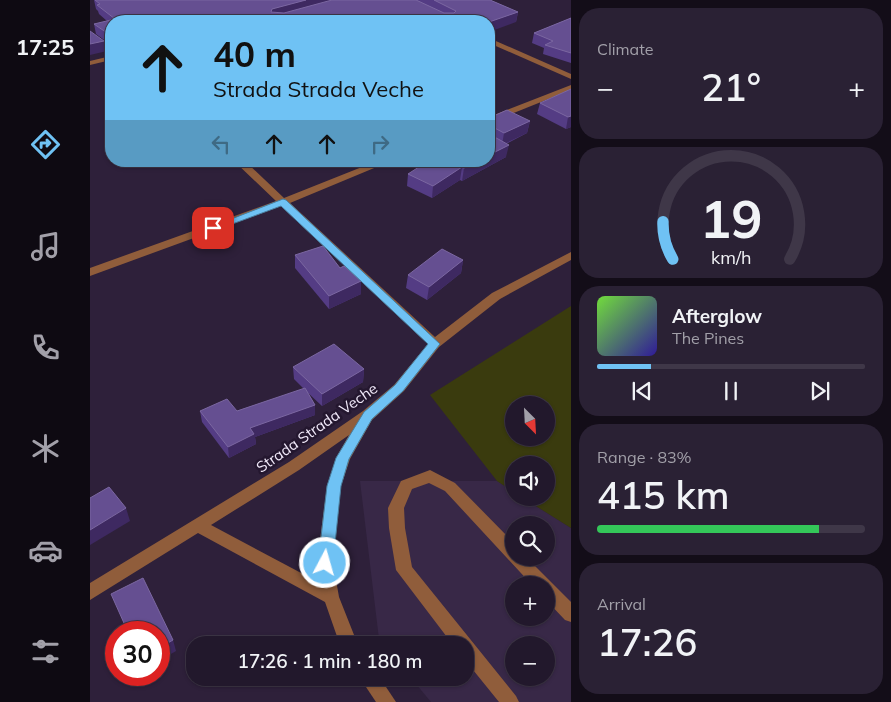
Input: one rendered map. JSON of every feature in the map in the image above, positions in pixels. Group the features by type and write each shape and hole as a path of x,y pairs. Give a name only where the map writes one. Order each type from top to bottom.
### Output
{"street":[{"path":"90,34 105,45"},
{"path":"495,43 571,77"},
{"path":"90,63 105,59"},
{"path":"495,118 571,87"},
{"path":"245,167 435,344"},
{"path":"90,272 283,202 371,167"},
{"name":"Strada Strada Veche","path":"90,592 294,466 368,415 399,388 435,344 496,296 571,255"},
{"path":"346,636 331,597 325,563 334,486 343,458 368,415"},
{"path":"456,636 404,570 397,528 396,508 406,485 430,476 450,487 505,545"},
{"path":"199,526 331,597"},
{"path":"525,566 534,576"},
{"path":"555,597 571,614"},
{"path":"474,658 510,702"},
{"path":"375,686 387,702"}],"shaded area":[{"path":"571,306 571,528 555,518 555,516 536,506 555,506 555,456 505,456 505,486 497,481 430,395"},
{"path":"360,481 497,481 505,486 505,506 536,506 552,516 505,516 505,566 555,566 555,518 571,528 571,702 431,702 418,686 474,686 474,636 379,636"}],"building":[{"path":"95,0 306,0 272,9 271,12 284,13 332,0 416,0 444,13 454,13 456,11 434,0 490,0 518,12 495,20 495,15 110,15 97,5 100,4"},
{"path":"571,18 571,53 545,45 553,41 534,33"},
{"path":"105,21 105,32 94,24"},
{"path":"90,31 104,41 90,44"},
{"path":"571,89 571,116 568,117 540,103"},
{"path":"507,110 530,121 504,133 495,128 495,115"},
{"path":"495,137 509,145 495,152"},
{"path":"419,167 462,167 433,186 408,174"},
{"path":"323,246 340,268 344,266 361,281 329,296 295,255"},
{"path":"442,249 463,260 429,287 408,275"},
{"path":"334,344 364,369 322,394 293,367"},
{"path":"305,388 315,405 250,428 254,434 228,447 200,411 227,399 237,411"},
{"path":"109,487 126,508 90,530 90,498"},
{"path":"143,578 164,621 123,621 111,594"}],"route":[{"path":"213,228 283,202 435,344 399,388 368,415 343,458 334,486 325,563"}]}
